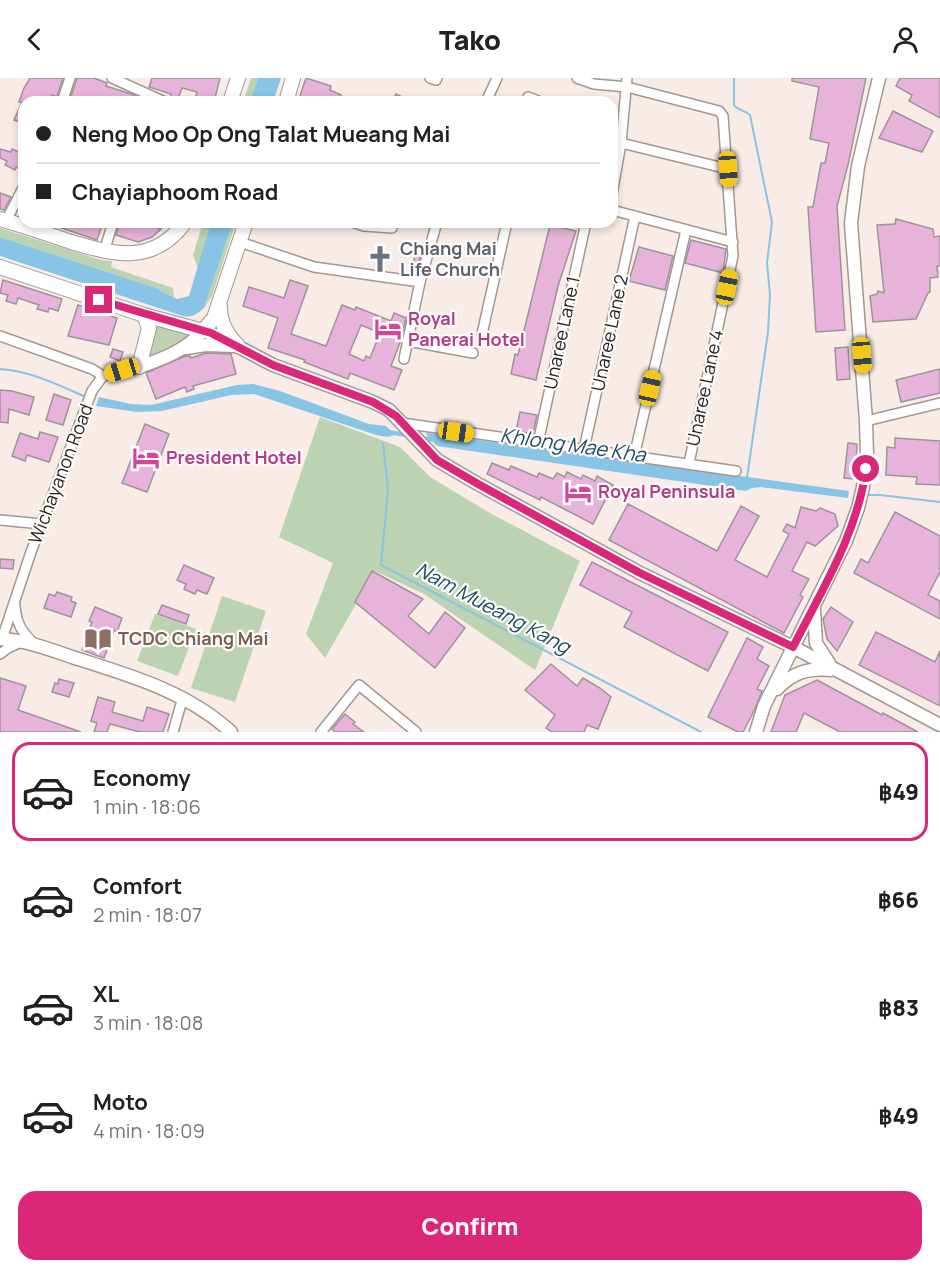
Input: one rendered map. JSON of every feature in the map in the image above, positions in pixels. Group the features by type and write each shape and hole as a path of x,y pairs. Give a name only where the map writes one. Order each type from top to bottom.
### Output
{"main road":[{"path":"232,96 238,78"},
{"path":"288,96 293,78"},
{"path":"3,220 18,225"},
{"path":"28,228 104,252 127,255 149,250 170,239 180,228"},
{"path":"0,267 144,315 203,332 214,318 244,228"},
{"path":"179,324 197,323 220,299"},
{"path":"220,299 222,324 227,334 238,346"},
{"path":"139,367 149,328 144,315"}],"street":[{"path":"64,96 70,78"},
{"path":"112,78 152,96"},
{"path":"430,78 436,80 437,78"},
{"path":"489,96 497,78"},
{"path":"577,78 627,82 618,124"},
{"path":"756,732 766,701 846,541 863,487 867,456 866,421 850,223 858,166 879,78"},
{"name":"Unaree Lane 4","path":"627,82 718,111 723,116 733,242 732,265 689,463"},
{"path":"618,132 621,143 618,158"},
{"path":"621,143 728,169"},
{"path":"3,220 18,196"},
{"path":"618,212 733,242"},
{"name":"Unaree Lane 2","path":"584,449 635,216"},
{"path":"104,252 111,228"},
{"path":"404,359 420,282 435,228"},
{"path":"482,334 506,228"},
{"name":"Unaree Lane 1","path":"538,443 585,228"},
{"path":"634,457 686,230"},
{"path":"240,242 314,267 420,282"},
{"path":"0,336 92,369 103,376 163,359 203,332 238,346 273,365 373,402 388,410 437,460 478,484 640,573 793,647 940,725"},
{"path":"408,341 473,353"},
{"path":"182,348 206,345 238,346"},
{"name":"Wichayanon Road","path":"1,641 83,411 92,391 103,376"},
{"path":"866,421 940,403"},
{"path":"406,427 736,471"},
{"path":"0,520 42,524"},
{"path":"14,600 16,620 20,630 35,645"},
{"path":"815,603 813,619 816,643 835,670"},
{"path":"1,641 35,645 132,676 183,697 202,708 231,732"},
{"path":"0,654 21,642"},
{"path":"766,701 792,675 809,670 835,670"},
{"path":"321,732 359,685 416,732"},
{"path":"173,732 183,697"}],"green space":[{"path":"251,78 258,78 252,96 245,96"},
{"path":"0,228 101,260 112,261 111,267 173,288 174,297 156,288 0,237"},
{"path":"201,228 209,228 198,269 193,255"},
{"path":"231,228 234,228 212,296 204,308"},
{"path":"151,322 195,335 167,353 146,358"},
{"path":"320,417 400,447 430,477 490,513 580,561 535,670 424,594 375,571 325,658 306,634 333,563 279,537"},
{"path":"222,596 266,611 235,702 191,688"},
{"path":"155,614 196,629 178,676 137,661"}],"water":[{"path":"258,78 281,78 275,96 252,96"},
{"path":"209,228 231,228 204,308 197,314 189,316 183,316 0,256 0,237 156,288 177,299 189,296"},
{"path":"253,384 280,391 369,424 386,426 390,430 428,437 426,433 849,491 848,498 761,487 746,491 437,446 433,442 394,435 388,437 376,435 254,394 231,395 162,411 137,412 96,406 99,397 131,404 151,405 237,385"}],"building":[{"path":"30,78 63,78 57,96 21,96"},
{"path":"77,78 94,78 107,83 106,86 135,96 71,96"},
{"path":"152,78 220,78 216,96 196,96 197,92 182,88 179,96 171,96 171,94 149,87"},
{"path":"306,78 331,86 330,90 341,95 341,96 300,96"},
{"path":"792,78 866,78 837,206 845,330 816,332 808,207 813,207 821,163 825,163 829,143 810,139 819,87 792,81"},
{"path":"900,78 940,78 940,118 909,101 912,95 896,86"},
{"path":"893,111 933,131 922,152 879,138"},
{"path":"0,149 18,152 18,168 16,167 15,170 5,165 7,161 0,158"},
{"path":"0,193 11,197 4,210 0,209"},
{"path":"896,219 933,229 934,237 940,236 938,277 930,278 930,292 916,319 873,322 870,296 877,294 878,291 884,293 877,225 895,224"},
{"path":"62,228 101,228 97,240"},
{"path":"118,228 161,229 152,237 138,242 116,235"},
{"path":"549,228 576,231 558,286 536,380 511,374 515,354 518,355"},
{"path":"691,240 726,249 723,273 685,263"},
{"path":"639,247 673,256 665,290 629,281"},
{"path":"415,254 421,255 415,274 412,274"},
{"path":"3,280 62,299 58,311 49,308 48,312 37,309 39,305 18,298 16,304 6,301 8,295 0,293"},
{"path":"290,280 308,286 291,334 326,346 342,305 355,310 356,307 391,321 394,313 406,318 391,366 402,370 394,390 350,373 348,379 304,362 305,360 268,348 278,318 243,306 249,287 284,298","holes":["361,325 380,333 370,358 366,356 364,361 349,354"]},
{"path":"78,305 117,318 109,345 68,336"},
{"path":"848,347 850,379 837,380 835,348"},
{"path":"113,349 123,352 120,361 110,357"},
{"path":"206,353 231,354 236,374 193,386 194,389 187,392 185,387 156,399 146,373 185,356 191,358"},
{"path":"940,369 940,393 901,402 896,380"},
{"path":"0,390 34,397 29,415 9,409 8,423 0,422"},
{"path":"54,394 71,400 63,425 46,420"},
{"path":"520,412 537,415 533,434 516,431"},
{"name":"President Hotel","path":"145,424 169,434 147,492 122,483"},
{"path":"40,432 58,437 49,462 27,455 25,461 12,456 20,433 38,439"},
{"path":"895,438 940,441 940,485 916,484 917,477 886,475 887,447 895,448"},
{"path":"848,443 857,444 855,479 844,478"},
{"name":"Royal Peninsula","path":"492,463 509,470 511,466 537,477 539,473 553,479 557,473 565,477 567,472 581,479 583,475 595,481 597,476 613,485 593,524 541,497 540,500 487,474"},
{"path":"628,504 717,551 741,506 759,516 735,560 767,577 789,534 783,531 787,524 795,528 801,507 816,511 820,508 835,514 838,526 815,546 807,542 792,571 809,579 800,595 803,597 784,633 609,540"},
{"path":"895,512 940,536 940,572 928,595 940,601 940,619 854,573 861,559 868,563"},
{"path":"0,559 14,560 13,569 0,568"},
{"path":"592,562 728,632 708,671 624,627 632,612 580,585"},
{"path":"184,565 214,578 207,594 197,590 195,594 184,589 186,584 177,580"},
{"path":"372,571 423,599 408,616 429,634 445,612 465,628 435,668 355,602"},
{"path":"57,592 72,597 71,601 76,603 71,617 44,608 49,594 55,596"},
{"path":"162,605 189,615 186,624 158,614"},
{"path":"95,607 122,618 117,632 114,630 104,658 82,650"},
{"path":"831,607 853,622 837,651 827,639 823,619"},
{"path":"876,632 935,662 940,651 940,706 859,665"},
{"path":"747,638 763,647 757,659 769,666 757,689 762,691 754,711 743,732 738,732 708,717"},
{"path":"551,664 577,686 583,678 611,697 598,729 587,725 584,732 552,732 546,728 555,715 525,690"},
{"path":"0,678 26,686 18,710 81,732 0,732"},
{"path":"59,679 74,683 69,697 52,692"},
{"path":"817,680 918,732 840,732 804,713 796,732 771,732 785,695"},
{"path":"98,697 115,702 112,712 143,721 147,707 169,714 163,732 140,732 110,724 107,732 94,732 97,723 91,721"},
{"path":"345,714 364,732 335,732 332,729"}],"waterway":[{"path":"734,78 734,105 750,115 772,222 767,263 770,295 768,332 747,478"},
{"name":"Khlong Mae Kha","path":"0,369 55,383 86,397"},
{"name":"Nam Mueang Kang","path":"383,443 388,490 381,565 701,732"},
{"name":"Khlong Mae Kha","path":"865,495 940,502"}],"place":[{"name":"Chiang Mai Life Church","path":"380,259"},
{"name":"Royal Panerai Hotel","path":"388,329"},
{"name":"President Hotel","path":"146,458"},
{"name":"Royal Peninsula","path":"578,492"},
{"name":"TCDC Chiang Mai","path":"98,639"}],"route":[{"path":"99,300 211,333 273,365 373,402 396,416 437,460 478,484 640,573 793,647 850,532 860,502 866,469"}]}
